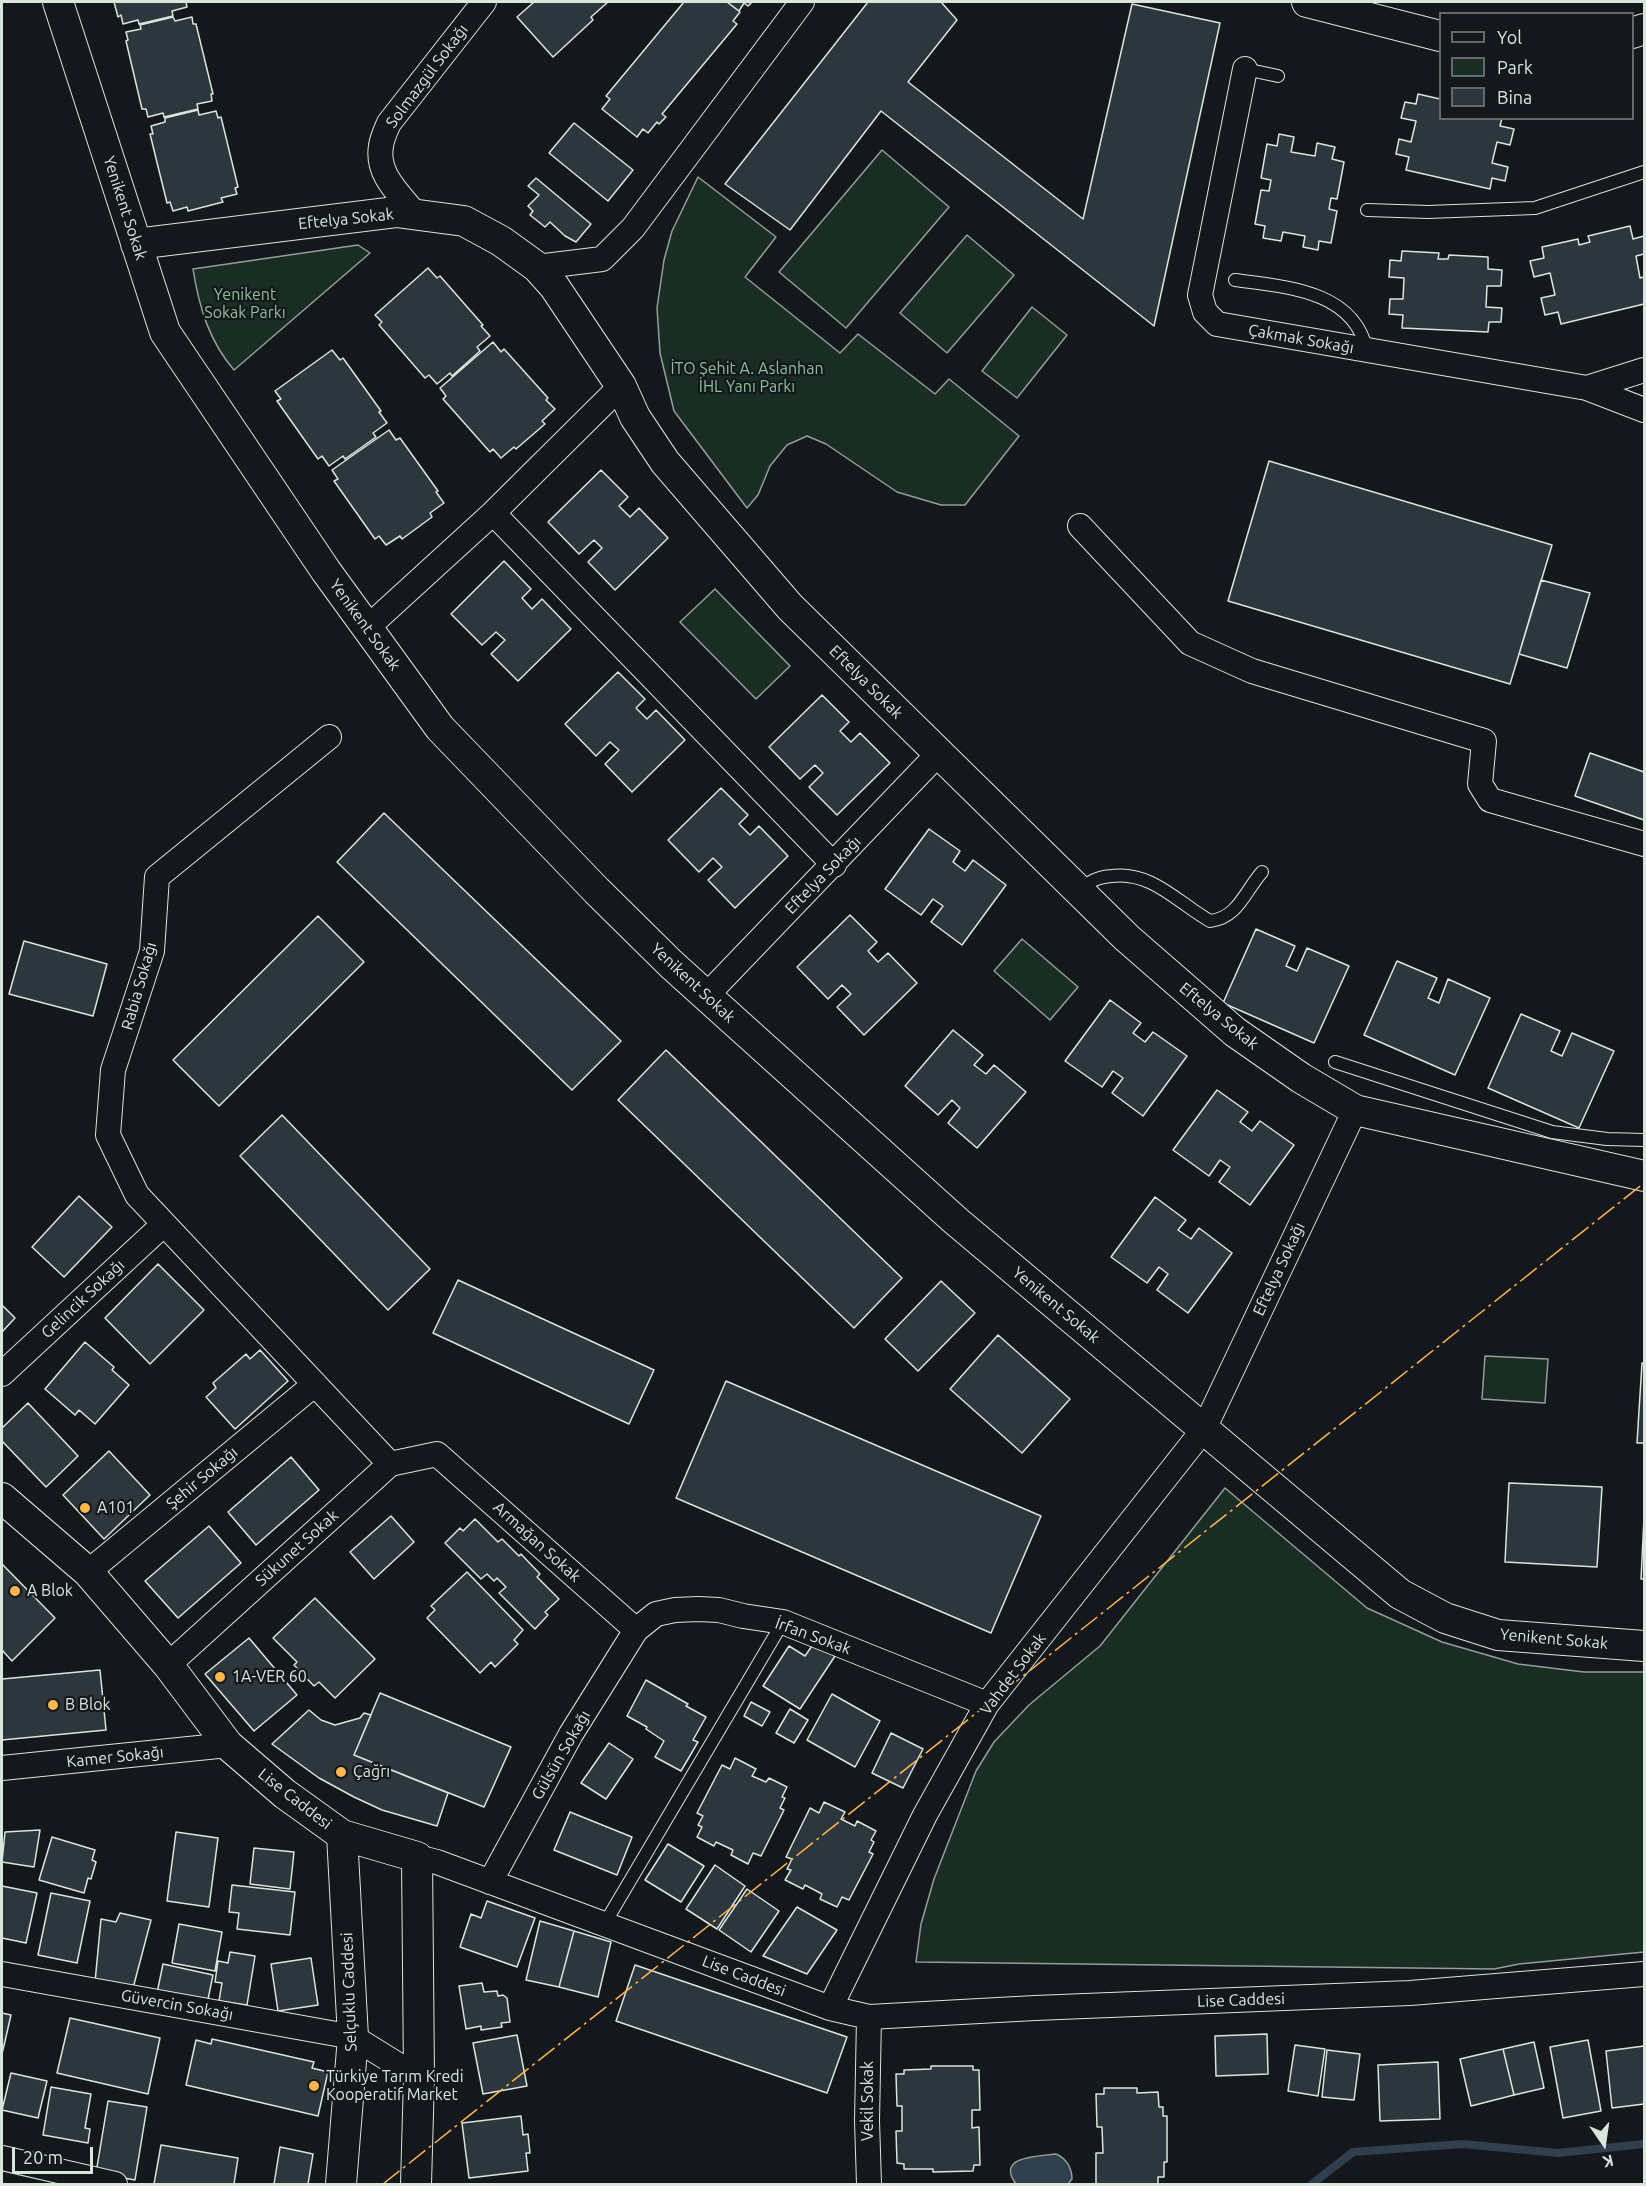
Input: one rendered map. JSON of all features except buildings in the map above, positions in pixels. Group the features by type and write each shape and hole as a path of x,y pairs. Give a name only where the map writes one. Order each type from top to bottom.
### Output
{"street":[{"name":"Yenikent Sokak","path":"58,2 165,332 326,571 440,728 597,891 706,996 957,1221 1400,1594 1445,1618 1498,1635 1644,1647"},
{"name":"Solmazgül Sokağı","path":"417,215 396,191 381,168 381,145 389,123 484,2"},
{"path":"537,267 602,259 633,228 802,2"},
{"path":"1307,2 1439,36"},
{"name":"Çakmak Sokağı","path":"1245,69 1200,295 1204,312 1217,324 1587,388 1644,410"},
{"name":"Eftelya Sokak","path":"136,244 396,212 464,221 501,241 537,267 554,286 621,386 635,417 665,462 790,607 1127,938 1235,1032 1301,1078 1355,1110 1644,1176"},
{"path":"1587,388 1644,370"},
{"path":"367,628 493,513 621,386"},
{"path":"493,513 834,865"},
{"path":"1080,526 1190,643 1252,671 1484,741 1480,784 1490,800 1644,844"},
{"name":"Rabia Sokağı","path":"329,737 158,877 152,951 114,1070 108,1135 137,1195 390,1464"},
{"name":"Eftelya Sokağı","path":"706,996 938,754"},
{"name":"Eftelya Sokağı","path":"1204,1429 1355,1110"},
{"name":"Gelincik Sokağı","path":"2,1374 164,1224"},
{"name":"Şehir Sokağı","path":"88,1572 315,1384"},
{"name":"Vahdet Sokak","path":"830,2008 926,1815 987,1704 1204,1429"},
{"name":"Armağan Sokak","path":"390,1464 437,1454 636,1630"},
{"name":"Sükunet Sokak","path":"168,1665 390,1464"},
{"name":"Lise Caddesi","path":"2,1498 88,1572 168,1665 228,1744 285,1794 342,1835 437,1862 830,2008 869,2017 1410,1993 1644,1974"},
{"name":"İrfan Sokak","path":"636,1630 656,1614 675,1610 719,1610 783,1622 987,1704"},
{"name":"Gülsün Sokağı","path":"490,1881 571,1734 636,1630"},
{"name":"Kamer Sokağı","path":"2,1768 228,1744"},
{"name":"Selçuklu Caddesi","path":"341,2184 353,2037 342,1835"},
{"path":"416,2184 419,2079 417,1857"},
{"name":"Güvercin Sokağı","path":"2,1974 353,2037"},
{"name":"Vekil Sokak","path":"869,2017 867,2121 869,2184"},
{"path":"353,2037 419,2079"},
{"path":"2,2158 115,2184"}],"lane":[{"path":"1245,69 1278,76"},
{"path":"1367,210 1428,212 1535,208 1644,172"},
{"path":"1235,280 1317,295 1332,301 1359,327 1364,335 1367,351"},
{"path":"1080,891 1088,883 1099,878 1136,876 1152,882 1210,921 1228,917 1262,872"},
{"path":"1335,1062 1552,1132 1644,1140"},
{"path":"605,1923 783,1622"}],"green space":[{"path":"882,150 949,207 846,328 779,272"},
{"name":"İTO Şehit A. Aslanhan İHL Yanı Parkı","path":"698,177 776,237 745,277 840,353 858,334 935,394 949,379 1019,436 965,505 941,505 897,492 826,444 807,436 787,445 770,466 758,495 747,508 674,411 660,353 657,308 664,260 672,231"},
{"path":"967,235 1014,275 947,353 900,313"},
{"name":"Yenikent Sokak Parkı","path":"358,245 370,253 234,370 225,359 206,323 193,269"},
{"path":"1032,307 1067,335 1017,398 982,371"},
{"path":"715,589 790,666 756,699 680,622"},
{"path":"1022,939 1078,987 1050,1020 994,971"},
{"path":"1485,1356 1548,1359 1545,1403 1482,1399"},
{"path":"1225,1488 1367,1608 1442,1642 1518,1664 1584,1672 1644,1672 1644,1952 1519,1964 1494,1969 916,1962 921,1924 934,1879 976,1771 994,1742 1029,1705 1100,1646"}],"water":[{"path":"1056,2154 1063,2158 1070,2167 1072,2179 1068,2184 1016,2184 1011,2175 1011,2168 1015,2163 1030,2157"}],"waterway":[{"path":"1312,2184 1353,2152 1462,2144 1558,2153 1644,2144"}],"power":[{"path":"383,2184 1644,1183"}],"place":[{"name":"A101","path":"85,1508"},
{"name":"A Blok","path":"15,1591"},
{"name":"1A-VER 60","path":"220,1677"},
{"name":"B Blok","path":"53,1705"},
{"name":"Çağrı","path":"341,1772"},
{"name":"Türkiye Tarım Kredi Kooperatif Market","path":"314,2086"}]}
